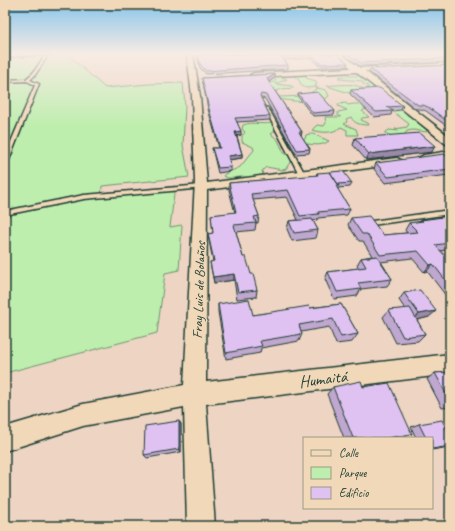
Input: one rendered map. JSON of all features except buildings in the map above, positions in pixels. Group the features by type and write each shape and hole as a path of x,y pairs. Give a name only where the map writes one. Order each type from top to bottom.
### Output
{"street":[{"name":"Fray Luis de Bolaños","path":"199,79 202,187 195,394 201,526"},
{"path":"370,79 450,142"},
{"path":"202,187 450,154"},
{"name":"Humaitá","path":"5,439 83,415 195,394 450,364"}],"lane":[{"path":"5,82 27,80 37,84 6,160"},
{"path":"262,100 302,174"},
{"path":"5,212 84,197 202,187"},
{"path":"372,222 450,212"}],"green space":[{"path":"5,79 95,79 105,88 183,83 185,106 183,145 189,177 102,186 101,196 175,186 170,227 182,225 179,270 165,273 157,333 5,373"},
{"path":"276,79 287,79 275,84 292,86 294,88 281,89 275,92 264,84 275,82"},
{"path":"297,79 309,79 316,81 317,84 315,85 317,87 306,88 302,86"},
{"path":"339,79 371,79 398,107 406,112 407,115 425,125 427,132 413,130 407,131 401,140 385,133 389,130 399,131 395,129 407,127 409,124 391,110 361,92 349,93 327,86 356,85 367,90 368,86 363,84 362,81"},
{"path":"317,88 326,90 329,96 319,101 279,99 279,97 307,96"},
{"path":"346,103 348,105 359,104 370,107 362,111 369,117 362,118 361,120 369,125 358,124 351,117 346,119 347,122 344,124 356,129 358,135 347,135 347,130 341,127 334,131 327,132 312,130 317,125 324,126 326,123 325,117 341,117 338,115 338,112 347,110 338,106 339,104"},
{"path":"276,122 281,125 271,134 278,140 284,153 291,157 292,161 286,169 283,170 266,167 262,171 263,174 256,178 230,178 223,176 240,167 254,150 253,147 242,142 242,136 245,132 242,129 243,125 250,123 267,124"},
{"path":"313,134 329,141 319,145 299,144 285,149 283,147 283,143 305,139 306,135"}]}
